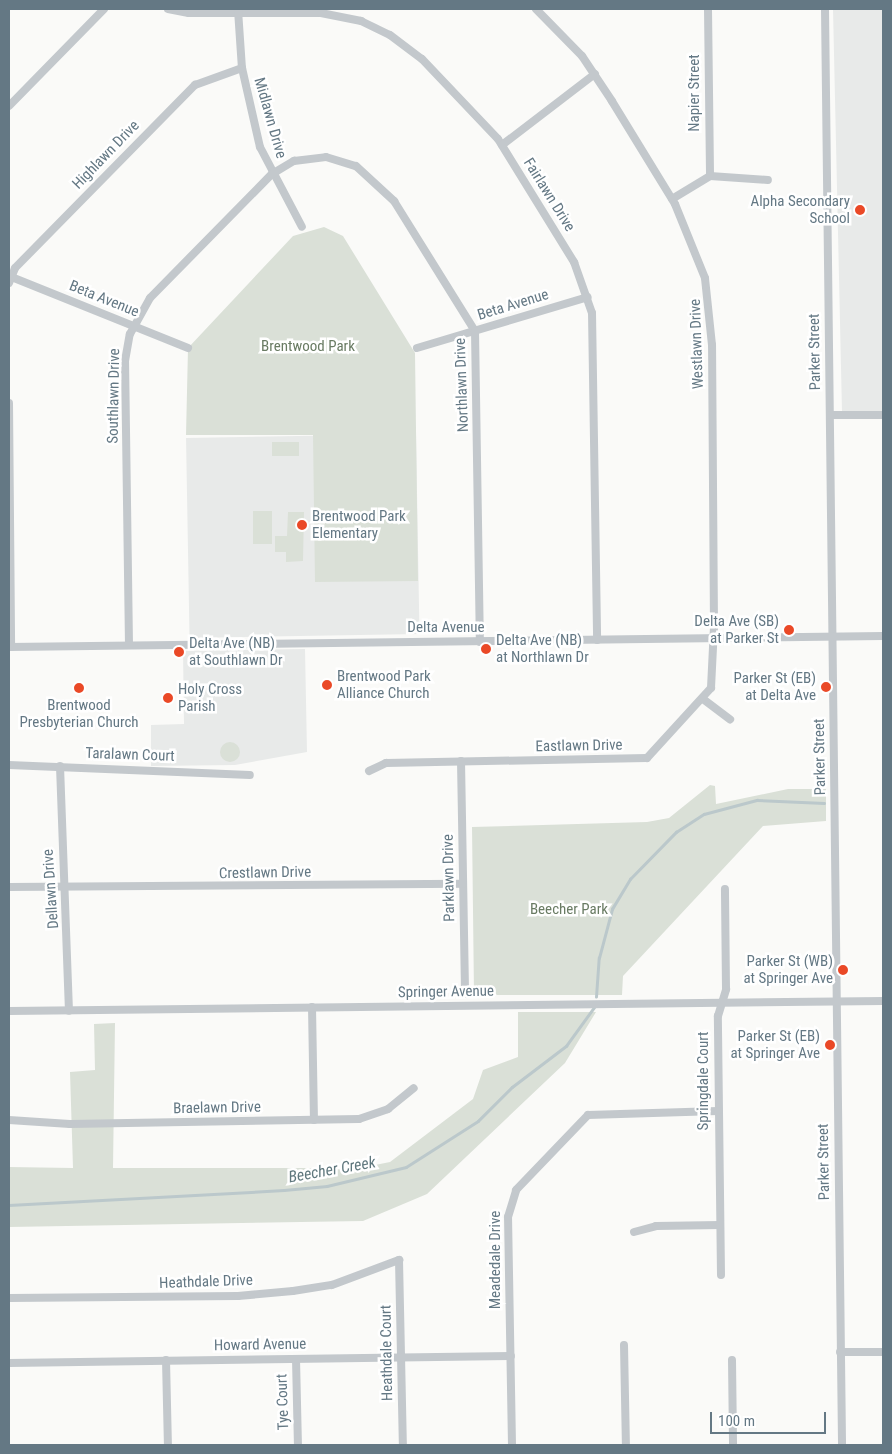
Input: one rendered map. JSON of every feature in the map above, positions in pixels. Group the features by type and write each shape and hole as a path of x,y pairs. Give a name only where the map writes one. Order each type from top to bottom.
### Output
{"street":[{"path":"9,106 104,9"},
{"name":"Fairlawn Drive","path":"168,9 329,14 384,31 422,59 502,145 574,262 588,297 594,333 597,640"},
{"name":"Westlawn Drive","path":"536,9 595,74 672,198 700,258 711,311 712,639"},
{"name":"Napier Street","path":"708,9 710,176"},
{"name":"Parker Street","path":"825,9 842,1445"},
{"name":"Midlawn Drive","path":"238,11 242,68 260,147 272,174 302,227"},
{"name":"Highlawn Drive","path":"9,278 196,85 242,68"},
{"path":"502,145 595,74"},
{"name":"Northlawn Drive","path":"272,174 294,161 326,157 356,166 372,178 404,212 475,331 480,642"},
{"name":"Southlawn Drive","path":"129,645 125,361 133,326 150,298 272,174"},
{"path":"672,198 710,176 768,180"},
{"name":"Beta Avenue","path":"9,278 188,348"},
{"name":"Beta Avenue","path":"416,348 588,297"},
{"path":"9,403 10,647"},
{"path":"830,415 883,415"},
{"name":"Delta Avenue","path":"10,647 883,636"},
{"name":"Eastlawn Drive","path":"369,771 386,763 647,758 703,699 711,688 712,639"},
{"path":"703,699 730,719"},
{"name":"Parklawn Drive","path":"461,761 465,994"},
{"name":"Taralawn Court","path":"9,766 60,766 250,775"},
{"name":"Dellawn Drive","path":"60,766 60,826 68,888 69,1011"},
{"name":"Crestlawn Drive","path":"9,887 463,884"},
{"name":"Springdale Court","path":"721,1275 718,1111 721,1002 726,989 724,889"},
{"name":"Springer Avenue","path":"9,1011 883,1001"},
{"path":"312,1007 314,1120"},
{"name":"Braelawn Drive","path":"9,1120 70,1124 359,1120 388,1109 414,1088"},
{"name":"Meadedale Drive","path":"512,1445 508,1217 516,1190 588,1115 718,1111"},
{"path":"634,1232 656,1226 720,1225"},
{"name":"Heathdale Drive","path":"9,1298 238,1296 293,1291 332,1285 399,1260"},
{"name":"Heathdale Court","path":"399,1260 403,1445"},
{"path":"624,1345 626,1445"},
{"path":"840,1352 883,1352"},
{"name":"Howard Avenue","path":"9,1363 511,1356"},
{"name":"Tye Court","path":"296,1359 298,1445"},
{"path":"166,1360 168,1445"},
{"path":"732,1360 733,1445"}],"shaded area":[{"name":"Alpha Secondary School","path":"833,9 883,9 883,411 842,412"},
{"name":"Brentwood Park Elementary","path":"416,434 419,634 190,638 186,438"},
{"path":"305,649 307,752 235,765 151,766 151,725 184,724 183,651"}],"green space":[{"name":"Brentwood Park","path":"324,227 343,236 415,353 418,581 315,582 313,435 186,435 188,348 293,236"},
{"path":"272,442 299,442 299,456 272,456"},
{"path":"253,511 272,511 272,544 253,544"},
{"path":"288,512 304,512 303,561 286,562 286,552 275,552 275,536 287,536"},
{"path":"230,742 237,745 240,752 237,759 230,762 223,759 220,752 223,745"},
{"name":"Beecher Park","path":"710,785 715,786 716,804 788,789 826,789 826,821 763,826 623,976 622,995 474,995 472,827 647,822 669,818"},
{"path":"518,1012 596,1012 565,1063 427,1194 363,1221 9,1227 9,1167 73,1168 70,1072 95,1070 94,1024 115,1023 113,1168 360,1168 390,1162 473,1099 483,1070 518,1057"}],"waterway":[{"name":"Beecher Creek","path":"596,997 599,958 612,909 630,879 676,832 704,814 757,800 824,803"},
{"name":"Beecher Creek","path":"9,1205 327,1186 406,1167 478,1121 512,1087 566,1046 595,1006"}],"place":[{"name":"Alpha Secondary School","path":"860,210"},
{"name":"Brentwood Park Elementary","path":"302,525"},
{"name":"Delta Ave (SB) at Parker St","path":"789,630"},
{"name":"Delta Ave (NB) at Northlawn Dr","path":"486,649"},
{"name":"Delta Ave (NB) at Southlawn Dr","path":"179,652"},
{"name":"Brentwood Park Alliance Church","path":"327,685"},
{"name":"Parker St (EB) at Delta Ave","path":"826,687"},
{"name":"Brentwood Presbyterian Church","path":"79,688"},
{"name":"Holy Cross Parish","path":"168,698"},
{"name":"Parker St (WB) at Springer Ave","path":"843,970"},
{"name":"Parker St (EB) at Springer Ave","path":"830,1045"}]}
